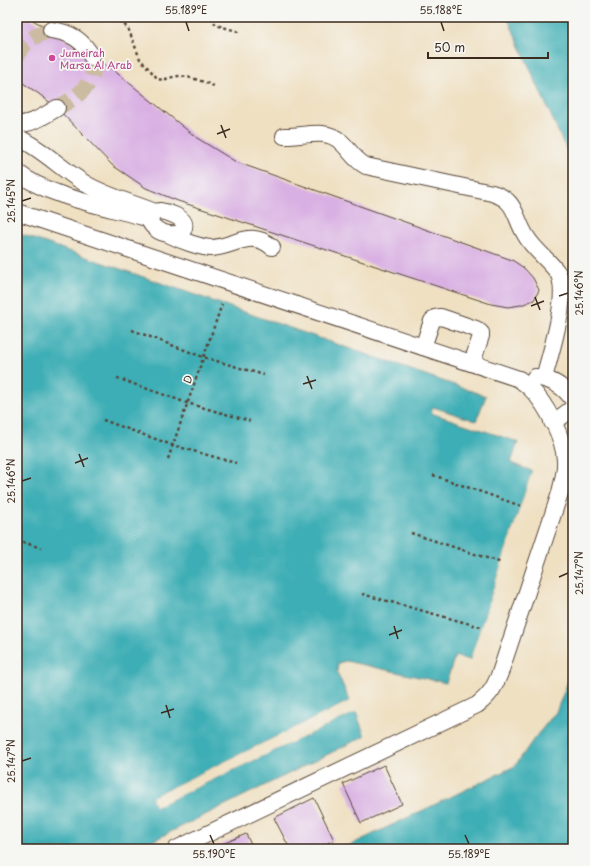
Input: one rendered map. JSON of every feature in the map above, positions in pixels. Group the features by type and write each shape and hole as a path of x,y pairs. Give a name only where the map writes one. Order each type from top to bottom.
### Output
{"lane":[{"path":"52,30 60,31 76,37 88,49 92,56"},
{"path":"17,124 26,124 57,108"},
{"path":"284,136 316,133 333,136 345,146 358,162 366,166 492,192 506,198 526,236 557,272 561,279 561,309 544,378"},
{"path":"17,136 38,148 73,176 95,190 152,215"},
{"path":"17,172 39,186 60,194 152,215"},
{"path":"17,212 519,379 537,396 569,455 560,493 500,673 495,686 488,696 477,705 176,849"},
{"path":"152,215 152,226 160,232 170,234 185,241 213,248 253,238 261,240 272,247"},
{"path":"423,347 432,321 438,317 441,317 476,329 480,333 481,336 472,363"},
{"path":"519,379 535,377 544,378 558,384 569,393 573,400"},
{"path":"552,422 573,408"}],"path":[{"path":"115,17 128,28 140,59 158,79 179,76 214,86"},
{"path":"211,17 216,25 240,32"},
{"name":"D","path":"168,458 222,304"},
{"path":"132,330 203,357 264,375"},
{"path":"117,378 187,403 250,421"},
{"path":"103,420 172,445 236,463"},
{"path":"433,475 520,506"},
{"path":"411,533 502,563"},
{"path":"17,540 41,548"},
{"path":"362,594 480,627"}],"water":[{"path":"507,17 573,17 573,165"},
{"path":"17,233 486,396 476,421 433,407 431,413 518,442 511,463 532,471 470,660 455,656 446,683 346,661 338,663 337,672 350,701 152,797 155,807 356,712 365,736 136,849 17,849"},
{"path":"573,669 573,849 342,849 515,766 533,740 556,712"}],"pier":[{"path":"532,471 534,472 472,661 470,660"},
{"path":"350,701 351,703 154,799 156,805 355,710 356,712 155,807 152,797"}],"building":[{"path":"17,17 27,17 51,30 112,69 197,138 236,162 512,260 524,268 533,278 539,290 534,300 521,305 508,307 491,304 178,201 146,188 112,165 57,108 17,79"},
{"path":"384,765 402,804 361,823 343,784"},
{"path":"314,798 334,840 315,849 290,849 274,818"},
{"path":"246,834 253,849 211,849"}],"tunnel":[{"path":"17,56 27,42 40,34 51,30"},
{"path":"57,108 79,94 88,84 93,73 92,57"}],"place":[{"name":"Jumeirah Marsa Al Arab","path":"52,58"}]}
